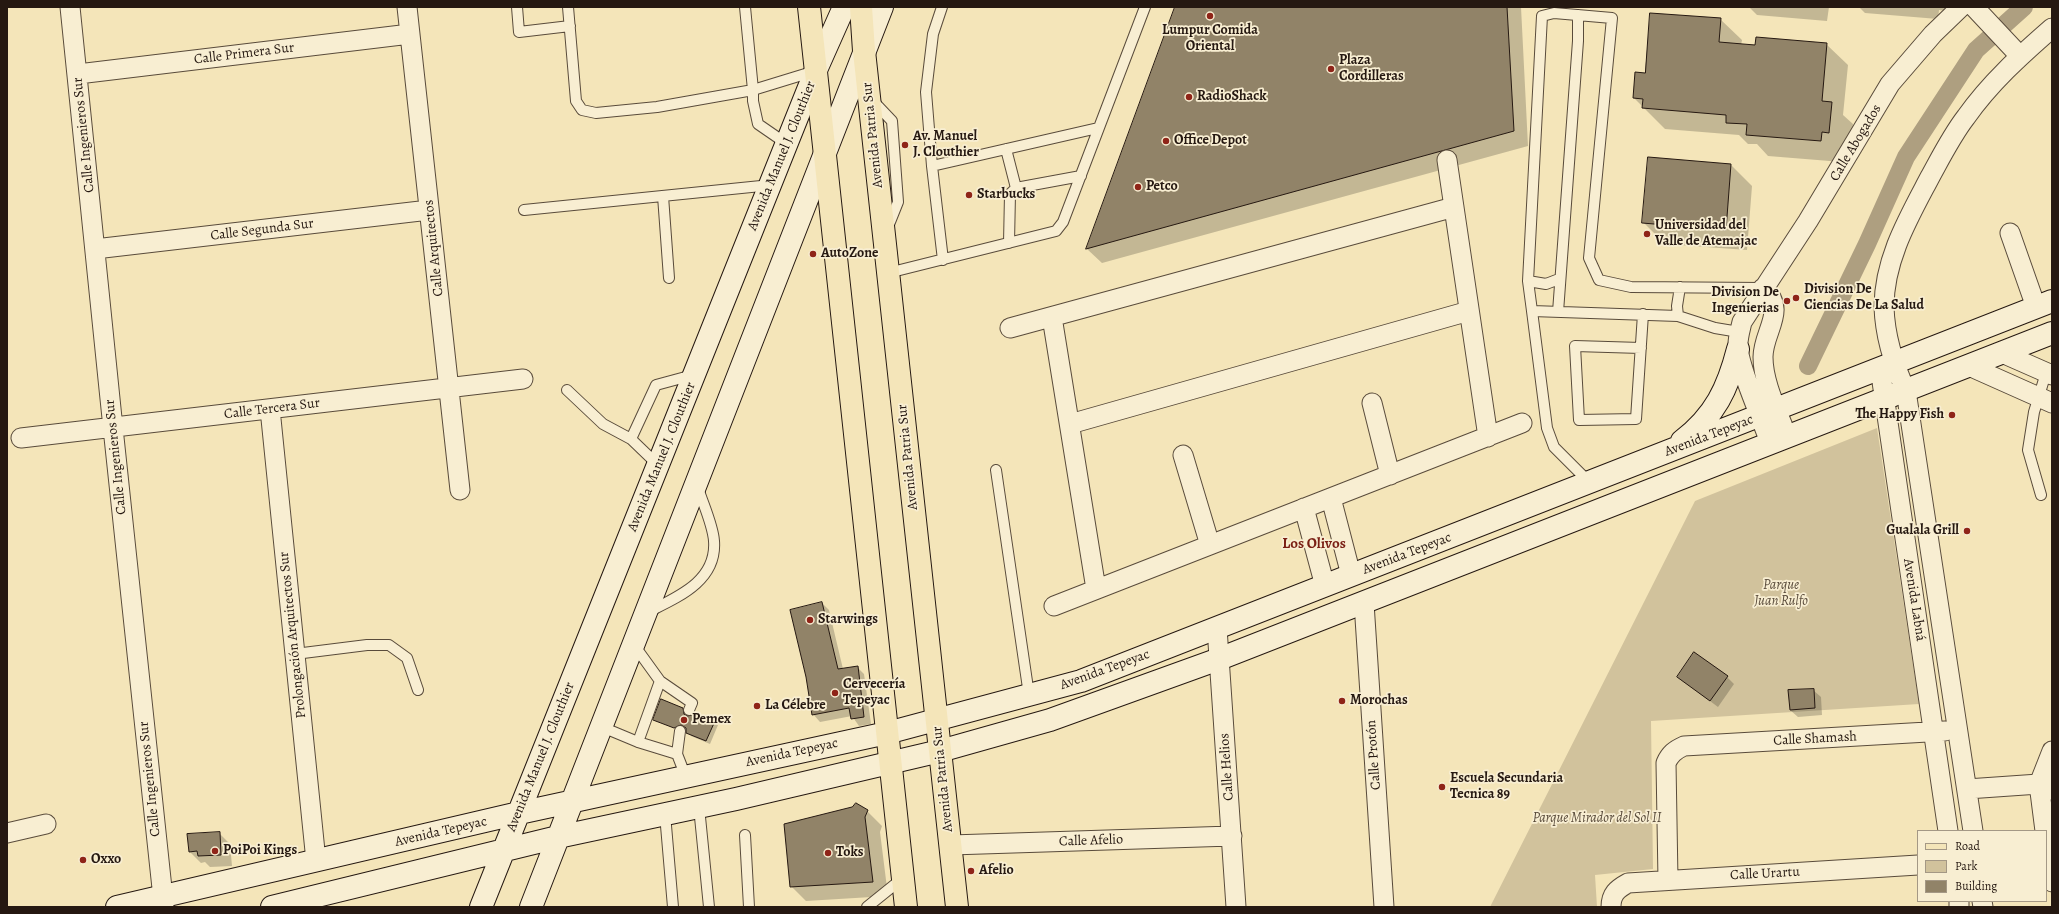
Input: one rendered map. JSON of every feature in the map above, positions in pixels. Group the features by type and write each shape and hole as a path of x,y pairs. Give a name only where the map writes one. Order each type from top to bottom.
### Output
{"main road":[{"path":"810,7 906,907"},
{"name":"Avenida Patria Sur","path":"861,7 864,51 957,907"}],"street":[{"name":"Calle Ingenieros Sur","path":"70,7 163,902"},
{"name":"Calle Arquitectos","path":"407,7 460,490"},
{"name":"Avenida Manuel J. Clouthier","path":"481,907 816,70 844,7"},
{"path":"531,907 882,7"},
{"name":"Calle Abogados","path":"1739,340 1747,312 1808,221 1890,84 1933,34 1961,7"},
{"path":"1976,10 2020,56"},
{"path":"1887,366 1885,293 1891,262 1904,227 1941,156 1965,117 2020,56 2052,28"},
{"name":"Calle Primera Sur","path":"78,74 410,34"},
{"path":"1447,160 1488,437"},
{"path":"1010,328 1454,207"},
{"name":"Calle Segunda Sur","path":"95,249 430,210"},
{"path":"2010,234 2044,304"},
{"path":"1763,288 1769,293 1775,306 1774,315 1764,344 1764,372 1786,437"},
{"name":"Avenida Tepeyac","path":"117,907 163,902 316,861 519,813 887,733 937,721 1081,681 2044,304"},
{"path":"1070,424 1469,311"},
{"path":"1052,316 1096,589"},
{"name":"Avenida Tepeyac","path":"272,907 325,900 503,851 890,763 940,751 1050,720 1219,659 1364,603 2052,333"},
{"path":"1739,340 1743,369 1777,409"},
{"path":"1665,453 1697,430 1721,398 1731,375 1739,340"},
{"path":"2002,353 2049,374"},
{"name":"Avenida Labná","path":"1887,366 1906,391 1973,830"},
{"name":"Avenida Labná","path":"1887,366 1884,398 1948,830"},
{"path":"1969,366 2045,400"},
{"name":"Calle Tercera Sur","path":"20,438 523,379"},
{"path":"1372,403 1390,475"},
{"name":"Prolongación Arquitectos Sur","path":"270,409 316,861"},
{"path":"1054,606 1522,423"},
{"path":"1183,455 1210,545"},
{"path":"1331,498 1351,575"},
{"path":"1304,508 1325,586"},
{"name":"Calle Protón","path":"1364,603 1384,907"},
{"name":"Calle Helios","path":"1217,628 1236,907"},
{"name":"Calle Shamash","path":"1668,880 1666,763 1672,752 1684,746 1958,731"},
{"path":"2045,830 2045,787 2052,751"},
{"path":"1967,789 2045,787"},
{"path":"7,833 46,824"},
{"name":"Calle Afelio","path":"951,845 1232,836"},
{"path":"2047,845 2052,882"},
{"name":"Calle Urartu","path":"1613,900 1628,883 1917,865"}],"lane":[{"path":"517,7 519,32 570,26"},
{"path":"568,7 576,101 582,110 596,113 656,107 753,90 816,70"},
{"path":"745,7 753,90 752,101 758,124 787,144"},
{"path":"942,7 933,34 926,92 932,166 943,260"},
{"path":"888,273 1056,231 1063,222 1145,7"},
{"path":"1590,483 1554,447 1547,428 1528,281 1542,12 1612,18 1589,258 1599,280 1631,287 1763,288"},
{"path":"1558,312 1559,279 1578,41 1578,15"},
{"path":"932,166 1098,128"},
{"path":"1006,149 1016,188"},
{"path":"1009,243 1008,204 1010,194 1016,188 1080,176"},
{"path":"524,210 771,185"},
{"path":"663,196 669,278"},
{"path":"1528,281 1546,284 1559,279"},
{"path":"1678,316 1677,306 1680,287"},
{"path":"1532,311 1678,316 1715,328 1739,340"},
{"path":"1641,348 1575,346 1579,420 1636,419 1641,348 1643,314"},
{"path":"2041,495 2028,450 2045,400 2049,374"},
{"path":"631,439 656,385 695,375"},
{"path":"567,390 603,424 631,439 658,465"},
{"path":"996,470 1029,695"},
{"path":"646,613 684,594 704,577 712,562 714,541 697,484"},
{"path":"295,654 367,645 389,645 407,658 418,690"},
{"path":"634,645 660,681 692,703 689,710"},
{"path":"638,742 660,681"},
{"path":"602,727 638,742 677,754"},
{"path":"680,731 677,754 686,777"},
{"path":"699,807 709,907"},
{"path":"665,814 673,907"},
{"path":"745,835 749,907"},
{"path":"867,907 903,878"}],"green space":[{"name":"Parque Juan Rulfo","path":"1877,428 1919,704 1651,721 1653,869 1595,875 1597,907 1490,907 1695,501"}],"building":[{"name":"Plaza Cordilleras","path":"1175,7 1507,7 1514,131 1086,249"},
{"path":"1650,13 1721,18 1719,42 1755,45 1756,37 1827,43 1822,101 1832,102 1829,133 1822,132 1821,141 1746,135 1747,124 1726,123 1726,115 1642,108 1643,99 1633,98 1635,72 1645,73"},
{"path":"1648,157 1731,164 1726,230 1642,223"},
{"path":"822,602 838,669 858,666 864,717 851,719 849,708 812,715 806,677 790,610"},
{"path":"1694,652 1728,676 1710,701 1677,677"},
{"path":"1814,689 1815,708 1790,710 1788,690"},
{"name":"Pemex","path":"661,699 683,708 684,714 687,716 695,713 715,721 706,741 686,733 686,728 681,725 674,728 653,720"},
{"name":"Toks","path":"856,803 868,810 865,817 873,882 790,887 784,824 852,807"},
{"path":"220,832 221,855 198,856 197,851 189,852 187,834"}],"waterway":[{"path":"1808,366 1867,244 1906,157 1976,50 2024,7"}],"place":[{"name":"Lumpur Comida Oriental","path":"1210,16"},
{"name":"Plaza Cordilleras","path":"1331,69"},
{"name":"RadioShack","path":"1189,97"},
{"name":"Office Depot","path":"1166,141"},
{"name":"Av. Manuel J. Clouthier","path":"905,145"},
{"name":"Petco","path":"1138,187"},
{"name":"Starbucks","path":"969,195"},
{"name":"Universidad del Valle de Atemajac","path":"1647,234"},
{"name":"AutoZone","path":"813,254"},
{"name":"Division De Ciencias De La Salud","path":"1796,298"},
{"name":"Division De Ingenierias","path":"1787,301"},
{"name":"The Happy Fish","path":"1952,415"},
{"name":"Gualala Grill","path":"1967,531"},
{"name":"Starwings","path":"810,620"},
{"name":"Cervecería Tepeyac","path":"835,693"},
{"name":"Morochas","path":"1342,701"},
{"name":"La Célebre","path":"757,706"},
{"name":"Pemex","path":"684,720"},
{"name":"Escuela Secundaria Tecnica 89","path":"1442,787"},
{"name":"PoiPoi Kings","path":"215,851"},
{"name":"Toks","path":"828,853"},
{"name":"Oxxo","path":"83,860"},
{"name":"Afelio","path":"971,871"}],"district":[{"name":"Los Olivos","path":"1314,544"}],"park label":[{"name":"Parque Mirador del Sol II","path":"1597,819"}]}
